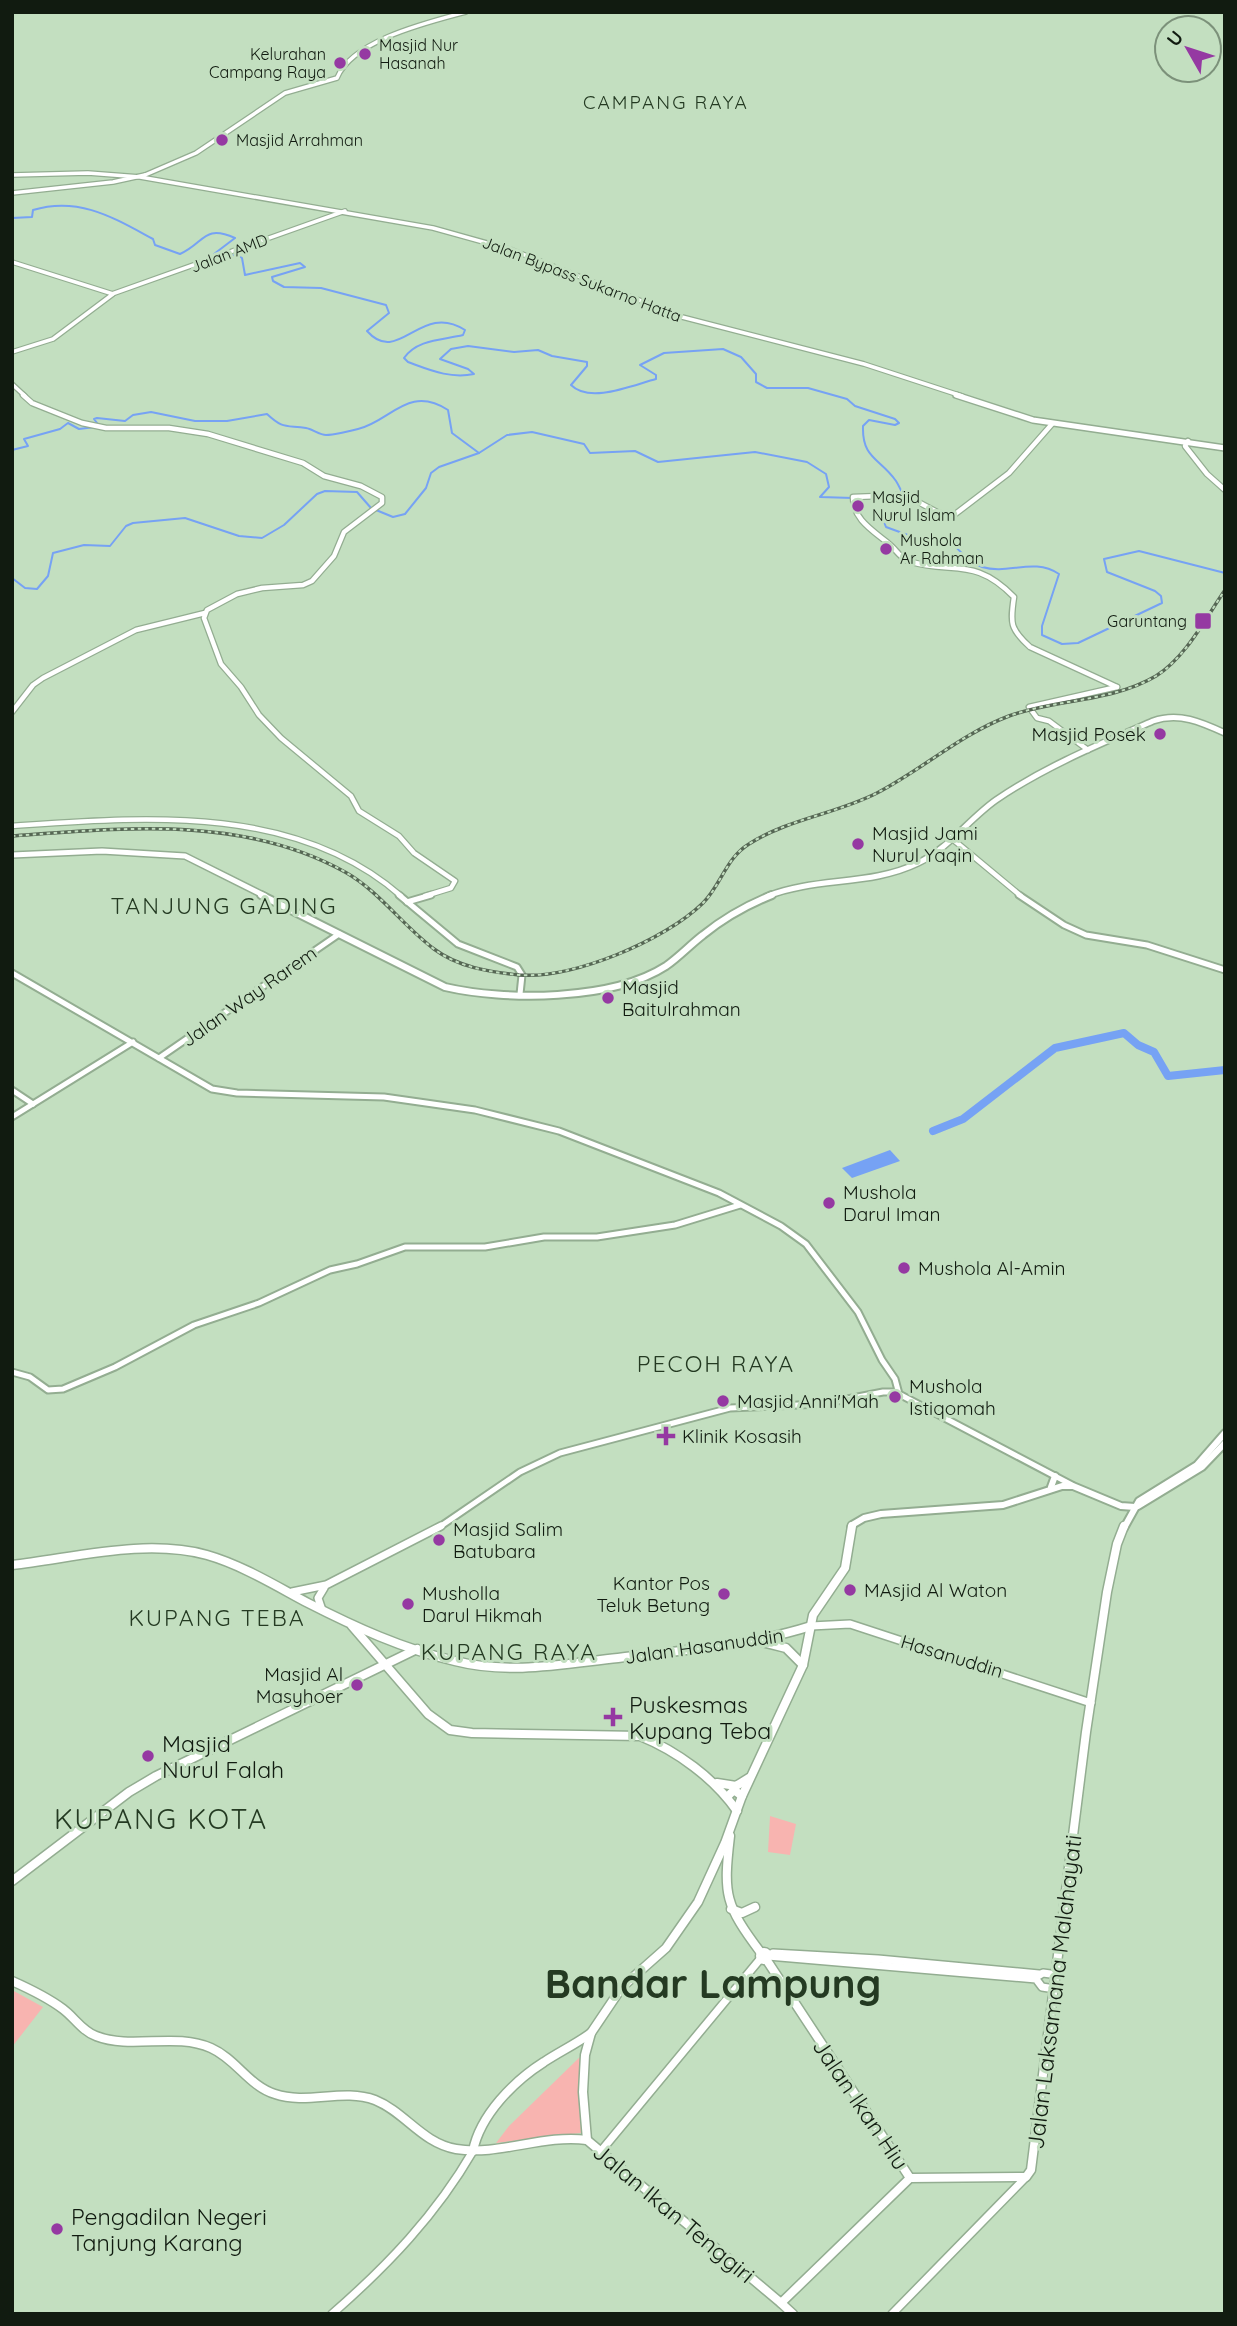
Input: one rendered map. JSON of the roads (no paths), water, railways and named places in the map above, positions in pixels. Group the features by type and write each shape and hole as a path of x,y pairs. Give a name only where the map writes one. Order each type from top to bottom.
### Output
{"main road":[{"name":"Jalan Bypass Sukarno Hatta","path":"12,174 131,174 306,203"},
{"name":"Jalan Bypass Sukarno Hatta","path":"142,176 153,174 485,241 674,314 851,360 1052,424 1225,447"},
{"name":"Jalan Bypass Sukarno Hatta","path":"316,205 483,238 551,262 661,308 858,359 1048,421 1187,442"},
{"path":"12,262 112,294"},
{"path":"12,352 53,339 112,294"},
{"path":"895,495 905,495"},
{"path":"1029,708 1117,687"},
{"path":"12,855 102,851 185,856 445,987 474,993 588,991 639,978 671,962 725,918 774,894 804,885 901,871 929,857 990,804 1088,750 1166,717 1190,718 1225,733"},
{"path":"950,837 1031,905 1064,925 1086,935 1147,944 1225,970"},
{"path":"1136,1507 1139,1501 1197,1465 1210,1454 1225,1433"},
{"path":"473,2151 476,2135 501,2102 538,2068 567,2052 591,2033 622,1987 666,1948 683,1926 709,1880 742,1796 803,1665 813,1615 845,1568 850,1530 857,1521 881,1514 1006,1504 1051,1487 1073,1486 1121,1506 1136,1507 1202,1467 1225,1443"},
{"path":"1051,1487 1055,1476"},
{"path":"1121,1506 1129,1515"},
{"name":"Jalan Laksamana Malahayati","path":"910,2178 1026,2177 1031,2170 1091,1703 1114,1555 1129,1515 1136,1507"},
{"name":"Jalan Hasanuddin","path":"12,1565 126,1550 211,1556 379,1635 472,1665 508,1669 760,1641 811,1626"},
{"path":"351,1624 428,1714 450,1730 489,1734 640,1736 661,1746 711,1781 728,1796 737,1811"},
{"path":"372,1647 372,1640 379,1635"},
{"path":"760,1641 786,1648 803,1665"},
{"path":"12,1881 130,1792 156,1776 417,1649"},
{"path":"711,1781 725,1786 736,1786 753,1774"},
{"path":"728,1796 734,1790 742,1796"},
{"path":"732,1827 725,1879 727,1905 741,1913 755,1907"},
{"name":"Jalan Ikan Hiu","path":"727,1905 764,1956 910,2178"},
{"path":"12,1981 52,2001 81,2026 99,2037 203,2045 228,2060 266,2091 282,2097 366,2097 383,2104 432,2143 473,2151 567,2138 587,2140 583,2092 585,2055 591,2033"},
{"name":"Jalan Ikan Tenggiri","path":"587,2140 793,2314"},
{"path":"781,2303 910,2178"}],"street":[{"path":"153,174 196,153 285,93 337,78 342,65 378,42 418,25 466,12"},
{"path":"12,193 113,182 142,176"},
{"name":"Jalan AMD","path":"112,294 345,211"},
{"path":"12,384 39,407 90,425 181,429 217,436 303,463 324,476 365,487 382,497 382,503 345,532 334,556 312,581 303,585 246,591 205,613 139,629 36,683 12,712"},
{"path":"905,495 950,516 1009,473 1052,424"},
{"path":"1187,442 1186,447 1202,470 1225,490"},
{"path":"895,495 852,498 853,507 870,531 888,543 899,557 909,562 956,566 994,577 1014,597 1016,602 1010,622 1029,647 1045,657 1104,678 1117,687"},
{"path":"205,613 205,621 217,656 269,727 351,796 359,811 399,836 418,856 455,881 451,888 407,902"},
{"path":"1029,708 1037,718 1049,721 1088,750"},
{"path":"12,826 145,817 190,818 246,825 292,837 330,850 370,872 459,945 506,961 520,969 520,994"},
{"name":"Jalan Way Rarem","path":"159,1058 339,934"},
{"path":"12,973 199,1083 219,1091 394,1097 462,1107 569,1134 719,1193 782,1226 810,1248 858,1312 882,1360 895,1379 897,1392"},
{"path":"12,1117 133,1042"},
{"path":"12,1090 33,1104"},
{"path":"12,1372 30,1377 48,1390 63,1389 116,1367 194,1325 260,1303 330,1270 410,1246 485,1247 544,1237 597,1237 675,1225 740,1205"},
{"path":"288,1592 326,1585 424,1537 520,1472 560,1453 730,1408 822,1404 883,1392 897,1392 1073,1486"},
{"path":"322,1610 318,1598 326,1585"},
{"name":"Hasanuddin","path":"811,1626 850,1624 1091,1703"},
{"path":"601,2151 764,1956 1038,1977 1058,1975"},
{"path":"1038,1977 1042,1987 1055,1989"},
{"path":"332,2314 386,2266 411,2239 450,2189 473,2151"},
{"path":"892,2314 1026,2177"}],"water":[{"path":"890,1150 900,1161 852,1178 842,1168"}],"waterway":[{"path":"12,218 32,217 33,210 50,206 81,207 110,217 153,239 155,245 180,254 210,234 224,234 235,238 214,254 217,255"},
{"path":"222,256 237,255 242,258 245,275 300,263 305,267 272,277 273,281 284,287 321,288 386,305 389,313 367,331 379,340 389,342 400,339 435,323 449,323 465,330 463,335 416,347 404,358 408,362 440,373 474,374 468,369 440,359 451,349 468,346 514,352 538,350 552,356 587,362 587,366 571,385 589,393 600,393 656,379 656,375 640,365 664,353 723,349 741,357 756,374 756,382 767,388 808,388 847,399 855,406 895,419 899,423 895,425 869,420 863,426 863,437 869,452 896,481 909,506 907,511 884,522 886,527 916,538 947,539 982,567 1002,569 1030,566 1049,569 1059,574 1042,626 1042,635 1062,644 1078,643 1162,603 1161,596 1155,591 1107,572 1104,559 1139,551 1225,573"},
{"path":"12,450 28,446 24,439 60,429 68,423 79,429 95,427 97,423 94,419 97,418 125,421 133,415 151,412 195,421 227,421 267,414 281,424 329,435 369,425 400,407 422,401 448,410 452,433 479,453"},
{"path":"479,453 507,435 532,432 584,444 590,453 635,451 658,462 755,452 807,462 826,474 829,487 820,497 853,498"},
{"path":"376,510 393,517 405,514 426,488 431,473 439,467 479,453"},
{"path":"12,578 25,588 37,589 48,576 53,553 84,545 110,546 126,526 133,523 185,518 239,536 262,538 284,525 317,494 325,491 357,492 371,508"},
{"path":"886,498 902,498"},
{"path":"933,1131 963,1119 1055,1048 1124,1033 1138,1045 1154,1052 1168,1076 1225,1070"}],"railway":[{"path":"12,836 139,829 224,833 266,841 306,854 345,872 380,898 422,940 453,960 485,970 519,975 565,971 617,955 642,944 686,917 709,896 741,850 764,835 877,793 991,723 1027,710 1121,691 1156,676 1186,648 1225,590"}],"place":[{"name":"Masjid Nur Hasanah","path":"365,54"},
{"name":"Kelurahan Campang Raya","path":"340,63"},
{"name":"Masjid Arrahman","path":"222,140"},
{"name":"Masjid Nurul Islam","path":"858,506"},
{"name":"Mushola Ar Rahman","path":"886,549"},
{"name":"Garuntang","path":"1203,621"},
{"name":"Masjid Posek","path":"1160,734"},
{"name":"Masjid Jami Nurul Yaqin","path":"858,844"},
{"name":"Masjid Baitulrahman","path":"608,998"},
{"name":"Mushola Darul Iman","path":"829,1203"},
{"name":"Mushola Al-Amin","path":"904,1268"},
{"name":"Mushola Istiqomah","path":"895,1397"},
{"name":"Masjid Anni'Mah","path":"723,1401"},
{"name":"Klinik Kosasih","path":"666,1436"},
{"name":"Masjid Salim Batubara","path":"439,1540"},
{"name":"MAsjid Al Waton","path":"850,1590"},
{"name":"Kantor Pos Teluk Betung","path":"724,1594"},
{"name":"Musholla Darul Hikmah","path":"408,1604"},
{"name":"Masjid Al Masyhoer","path":"357,1685"},
{"name":"Puskesmas Kupang Teba","path":"613,1717"},
{"name":"Masjid Nurul Falah","path":"148,1756"},
{"name":"Pengadilan Negeri Tanjung Karang","path":"57,2229"}],"district":[{"name":"CAMPANG RAYA","path":"666,102"},
{"name":"TANJUNG GADING","path":"224,905"},
{"name":"PECOH RAYA","path":"716,1363"},
{"name":"KUPANG TEBA","path":"217,1617"},
{"name":"KUPANG RAYA","path":"509,1651"},
{"name":"KUPANG KOTA","path":"161,1818"},
{"name":"Bandar Lampung","path":"713,1983"}]}
